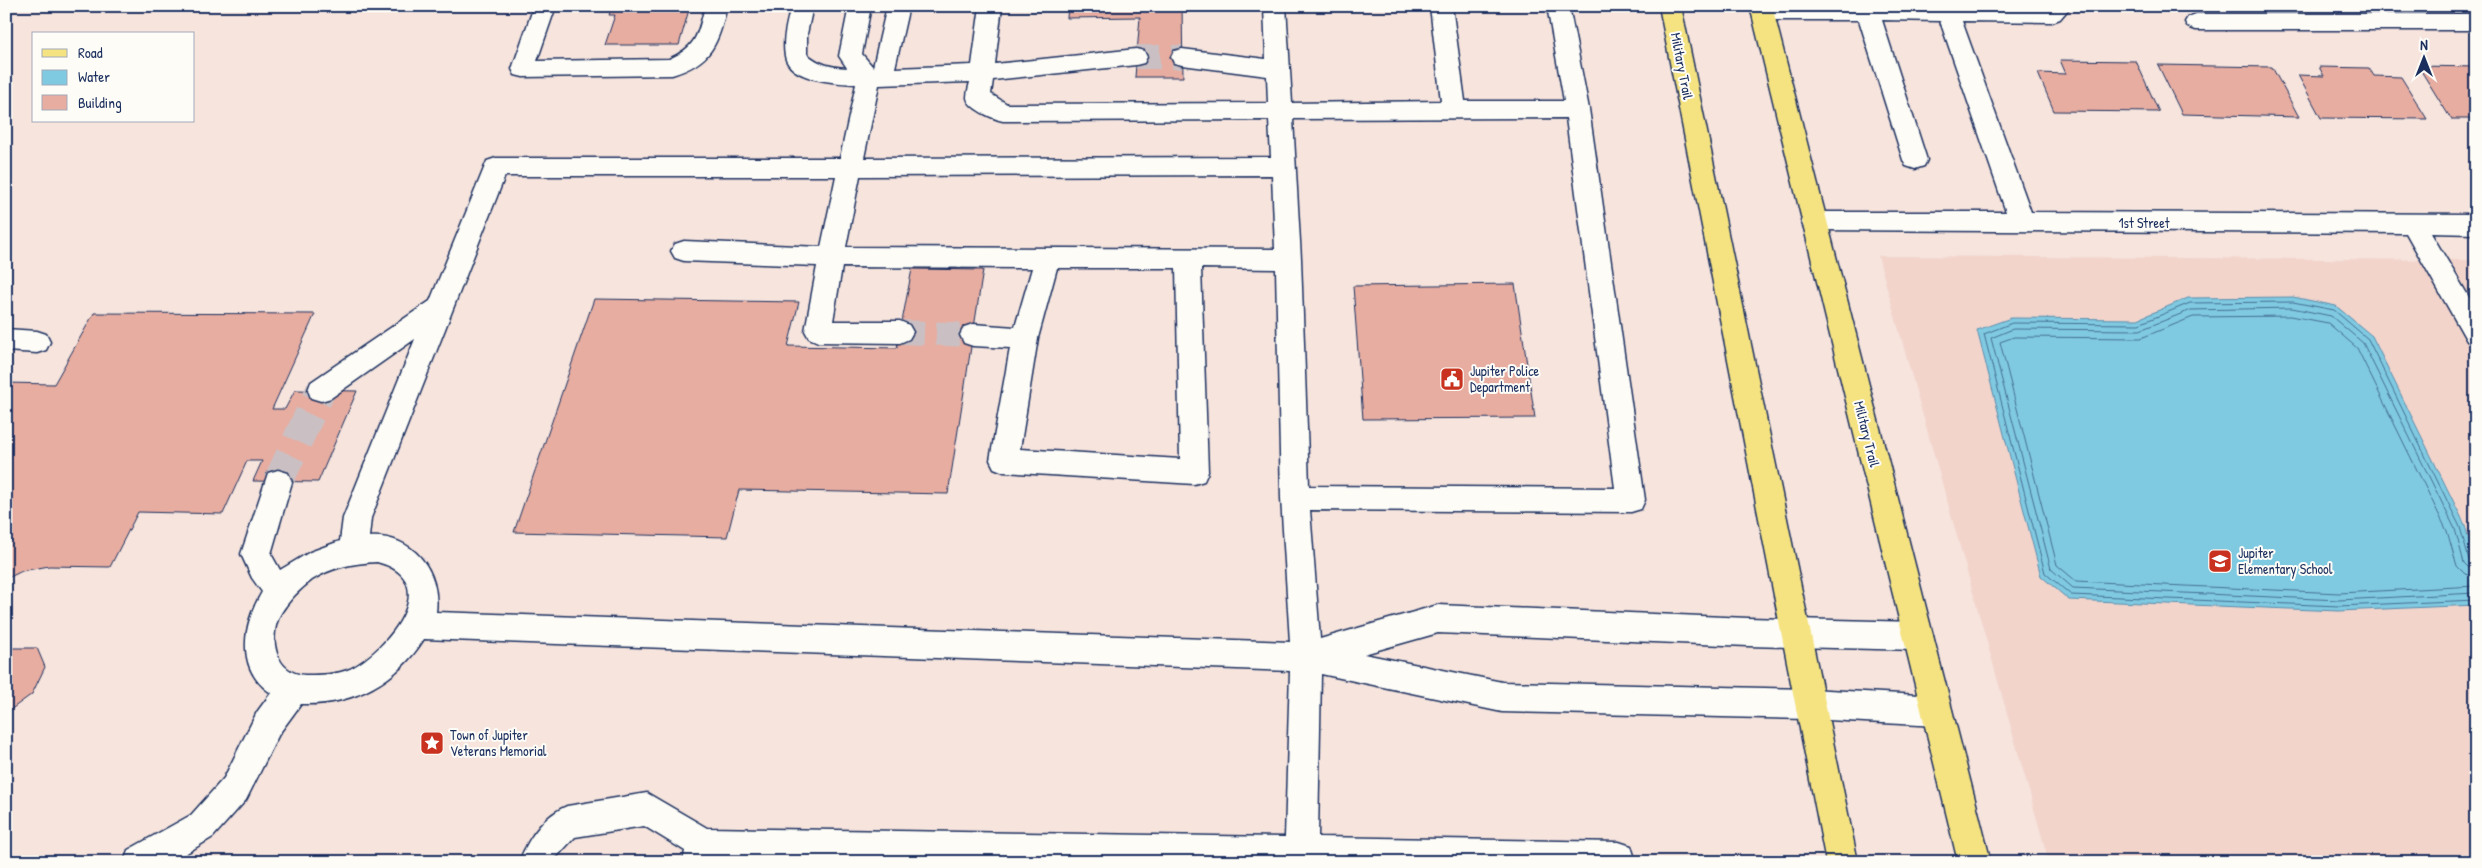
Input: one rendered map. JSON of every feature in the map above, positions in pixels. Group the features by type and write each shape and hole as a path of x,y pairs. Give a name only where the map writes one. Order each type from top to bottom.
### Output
{"main road":[{"name":"Military Trail","path":"1670,6 1842,862"},
{"name":"Military Trail","path":"1761,9 1975,862"}],"street":[{"path":"546,6 522,69 672,67 694,58 707,42 716,6"},
{"path":"802,6 796,34 796,57 811,70 834,75 876,77 982,73 1136,57"},
{"path":"860,6 850,56 876,77"},
{"path":"898,6 849,167 818,331 900,332"},
{"path":"991,6 979,98 1003,113 1577,109"},
{"path":"1276,6 1288,259 1295,498 1306,657 1301,851"},
{"path":"1441,6 1454,110"},
{"path":"1295,498 1631,500 1577,109 1558,6"},
{"path":"1761,9 1834,9 1868,13 2034,10 2052,14 2060,6"},
{"path":"1868,13 1914,160"},
{"path":"1948,13 2022,222"},
{"path":"2196,22 2413,14 2476,22"},
{"path":"1182,57 1279,69"},
{"path":"353,550 358,518 496,167 1284,166"},
{"name":"1st Street","path":"1813,221 2476,224"},
{"path":"2413,224 2476,333"},
{"path":"684,251 831,257 1288,259"},
{"path":"1047,258 1024,338 1004,460 1194,472 1188,258"},
{"path":"321,390 440,308"},
{"path":"972,335 1024,338"},
{"path":"6,340 37,342"},
{"path":"278,482 256,554 262,569 279,592"},
{"path":"377,549 398,555 414,568 422,586 422,608 416,624 397,653 373,672 347,685 320,690 294,688 274,678 261,660 258,639 265,615 279,592 301,572 326,557 353,550 377,549"},
{"path":"1306,657 1438,619 1918,636"},
{"path":"416,624 1306,657 1502,697 1810,704 1937,711"},
{"path":"140,862 202,826 235,789 268,723 294,688"},
{"path":"535,862 539,852 567,822 647,809 701,853 1301,851 1620,858 1620,862"}],"shaded area":[{"name":"Jupiter Elementary School","path":"1878,256 2476,260 2476,862 2049,862"}],"water":[{"path":"2293,297 2336,306 2372,336 2465,525 2476,567 2476,605 2339,611 2069,600 2041,576 1977,330 2011,318 2138,319 2188,298"}],"building":[{"path":"612,6 690,6 679,45 605,45 615,15 609,15"},
{"path":"1068,6 1182,6 1183,77 1135,77 1140,17 1067,18"},
{"path":"2060,60 2136,61 2159,112 2054,111 2038,73 2066,74"},
{"path":"2158,65 2272,67 2299,117 2182,114"},
{"path":"2418,66 2476,67 2476,119 2451,119"},
{"path":"2319,67 2369,68 2374,76 2401,77 2427,119 2321,118 2298,75 2324,76"},
{"path":"912,269 983,270 948,494 739,490 727,537 514,532 594,299 799,302 788,346 897,348"},
{"path":"1515,284 1535,418 1363,419 1353,286"},
{"path":"94,313 315,314 272,409 285,409 295,390 357,391 318,482 253,481 262,461 247,461 223,514 138,512 110,567 49,566 22,571 6,579 6,383 54,384"},
{"path":"10,648 37,648 45,667 32,694 6,713 6,650"}],"tunnel":[{"path":"1136,57 1182,57"},
{"path":"900,332 973,335"},
{"path":"278,482 321,390"}],"place":[{"name":"Jupiter Police Department","path":"1452,379"},
{"name":"Jupiter Elementary School","path":"2220,561"},
{"name":"Town of Jupiter Veterans Memorial","path":"432,743"}]}
